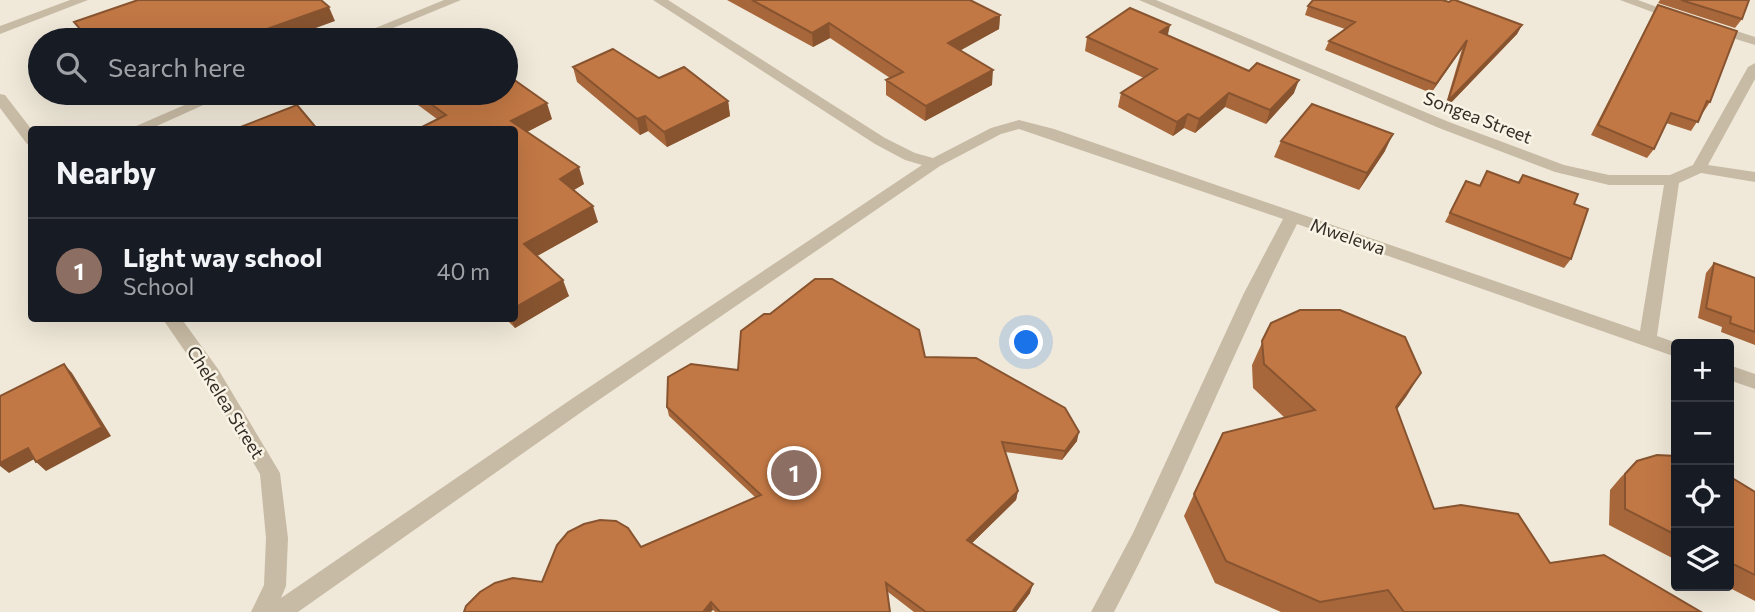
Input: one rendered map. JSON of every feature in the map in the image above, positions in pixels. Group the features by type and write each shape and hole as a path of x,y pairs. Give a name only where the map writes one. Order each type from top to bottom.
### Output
{"street":[{"path":"0,30 82,0"},
{"path":"384,28 455,0"},
{"path":"659,0 880,141 910,157 935,163"},
{"name":"Songea Street","path":"1145,0 1328,78 1560,169 1609,180 1672,180 1699,168"},
{"path":"1626,0 1755,41"},
{"path":"1755,67 1699,168 1755,177"},
{"path":"0,98 28,136"},
{"path":"144,126 194,105"},
{"name":"Mwelewa","path":"935,163 996,131 1018,124 1049,132 1671,348"},
{"path":"279,612 571,409 935,163"},
{"path":"1648,339 1672,180"},
{"path":"1102,612 1141,540 1253,293 1292,217"},
{"name":"Chekelea Street","path":"174,322 211,374 270,473 277,538 275,586 262,612"},
{"path":"1734,374 1755,382"}],"building":[{"path":"138,0 321,0 329,7 270,28 79,28 74,22"},
{"path":"752,0 970,0 1000,15 948,43 993,70 926,106 886,80 903,72 829,23 812,33"},
{"path":"1313,0 1455,0 1522,25 1448,101 1467,40 1436,84 1329,41 1355,22 1308,6"},
{"path":"1681,0 1749,0 1742,19"},
{"path":"1658,5 1737,31 1710,102 1707,101 1698,122 1671,113 1654,149 1598,125"},
{"path":"1130,8 1170,25 1160,32 1249,71 1257,63 1299,80 1270,110 1229,93 1199,119 1188,114 1177,122 1121,93 1157,69 1087,37"},
{"path":"613,49 659,78 684,67 728,101 664,132 645,116 637,119 573,67"},
{"path":"518,82 547,103 511,121 579,167 560,179 593,206 524,244 563,280 518,306 518,126 424,126 446,115 432,105 518,105"},
{"path":"1312,104 1393,134 1367,173 1281,141"},
{"path":"297,105 315,126 243,126"},
{"path":"1487,171 1519,183 1523,175 1578,194 1574,204 1588,209 1571,259 1450,213 1466,181 1480,186"},
{"path":"1714,263 1755,278 1755,332 1730,323 1731,317 1706,308"},
{"path":"815,279 832,279 919,330 925,357 976,358 1065,408 1079,432 1065,451 1002,442 1018,491 967,540 1033,584 1012,612 926,612 886,583 890,612 720,612 711,602 703,612 464,612 466,606 480,592 495,583 513,578 542,582 557,545 568,532 584,524 600,520 616,521 628,528 641,547 761,495 667,407 668,377 691,364 738,370 741,331 764,314 770,314"},
{"path":"1300,310 1340,310 1405,337 1421,373 1396,407 1434,509 1461,505 1518,514 1550,563 1604,555 1701,612 1404,612 1388,590 1320,602 1226,561 1194,494 1223,433 1315,410 1264,364 1262,341 1271,323"},
{"path":"64,364 102,427 36,462 28,448 0,463 0,396"},
{"path":"1657,455 1671,456 1671,532 1625,509 1625,474 1637,461"},
{"path":"1734,479 1755,492 1755,575 1734,564"}],"place":[{"name":"Light way school","path":"794,473"}]}
